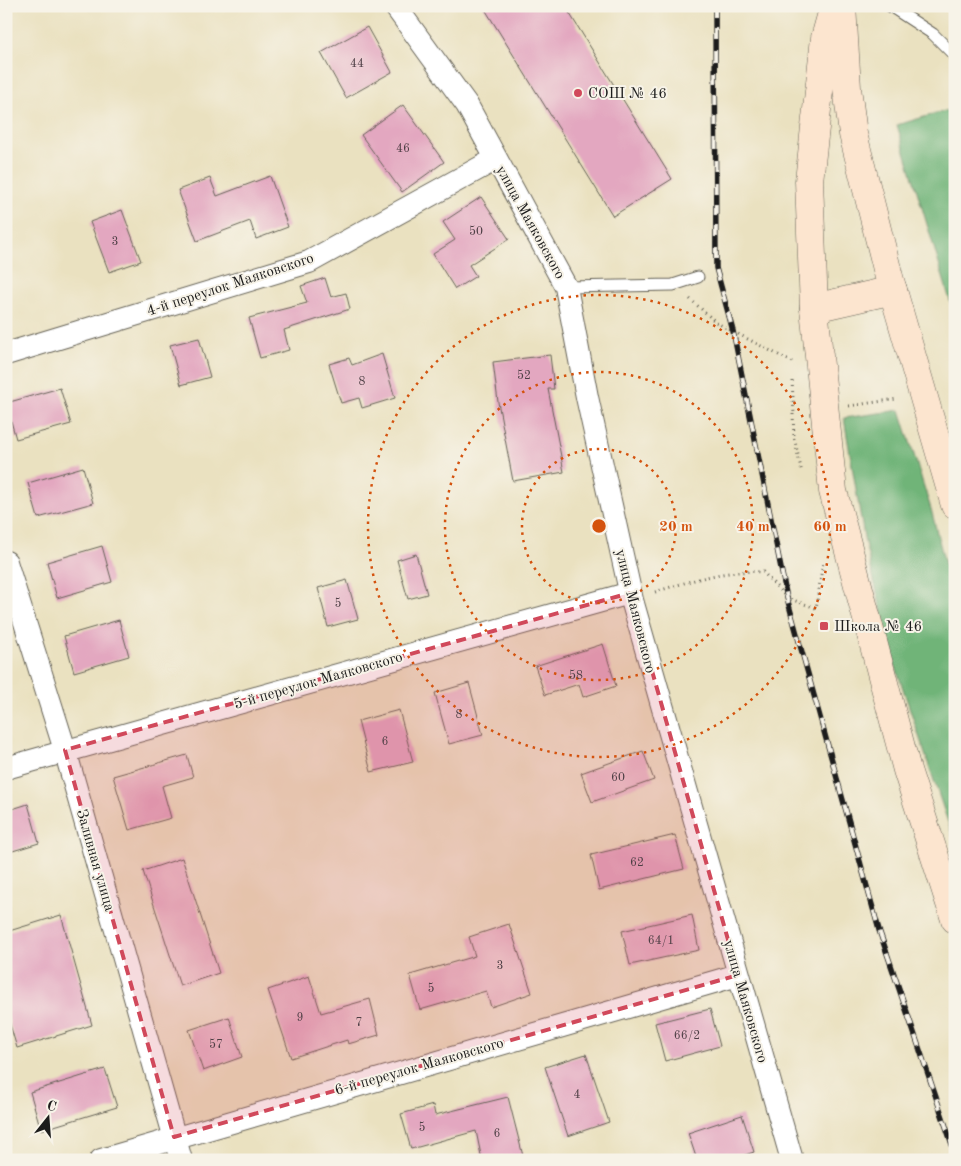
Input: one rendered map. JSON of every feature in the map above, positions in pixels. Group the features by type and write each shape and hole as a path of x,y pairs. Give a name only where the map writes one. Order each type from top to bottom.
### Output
{"main road":[{"path":"834,6 825,38 809,181 814,308 833,491 907,770 955,919"},
{"path":"842,6 847,88 853,134 893,290 955,505"},
{"path":"814,308 893,290"}],"street":[{"name":"улица Маяковского","path":"395,6 467,105 566,287 587,397 631,597 792,1160"},
{"name":"4-й переулок Маяковского","path":"6,354 308,262 496,159"},
{"name":"Заливная улица","path":"6,562 65,750 181,1160"},
{"name":"5-й переулок Маяковского","path":"6,768 65,750 631,597"},
{"name":"6-й переулок Маяковского","path":"101,1160 174,1137 738,975"}],"lane":[{"path":"890,6 933,34 955,56"},
{"path":"566,287 673,285 698,277"}],"path":[{"path":"631,597 701,577 745,570 763,572 787,598 816,608"}],"highlighted area":[{"path":"630,593 738,975 174,1137 65,750"}],"green space":[{"path":"955,108 955,317 897,125"},
{"path":"900,410 931,509 955,603 955,843 893,659 865,543 844,418"}],"building":[{"name":"СОШ № 46","path":"483,6 565,6 672,179 613,216"},
{"path":"367,27 392,72 346,98 321,53"},
{"path":"403,105 444,162 402,192 361,135"},
{"path":"270,176 288,227 256,239 250,221 197,241 178,190 210,178 217,196"},
{"path":"481,197 509,239 469,265 476,276 455,289 433,254 455,240 443,222"},
{"path":"122,210 141,261 109,272 90,222"},
{"path":"325,278 331,297 346,293 350,309 284,330 289,350 260,358 249,318 307,303 301,286"},
{"path":"199,338 210,377 181,385 170,345"},
{"path":"382,354 395,398 362,408 359,398 341,403 329,364 349,358 352,365"},
{"path":"550,355 554,389 548,389 564,472 513,481 498,402 493,362"},
{"path":"60,388 71,424 16,439 6,403"},
{"path":"83,467 93,503 38,518 28,483"},
{"path":"102,546 112,582 57,598 47,562"},
{"path":"416,554 427,594 408,599 397,560"},
{"path":"347,580 358,619 328,627 318,588"},
{"path":"119,620 129,656 74,672 64,636"},
{"path":"603,644 616,686 583,697 579,684 545,695 535,666"},
{"path":"469,683 483,735 449,744 435,693"},
{"path":"399,710 413,762 371,772 358,721"},
{"path":"643,751 654,780 592,802 581,773"},
{"path":"187,755 193,777 162,786 171,818 129,830 113,776"},
{"path":"28,804 39,843 6,853 6,811"},
{"path":"675,835 684,869 599,890 591,855"},
{"path":"182,858 219,973 180,986 143,871"},
{"path":"61,915 92,1025 17,1048 6,1011 6,932"},
{"path":"692,915 699,950 630,965 622,931"},
{"path":"509,924 532,993 491,1007 486,991 420,1010 410,975 475,956 469,937"},
{"path":"309,976 321,1013 370,999 379,1035 348,1044 347,1040 291,1058 268,990"},
{"path":"710,1009 720,1046 665,1061 655,1023"},
{"path":"229,1017 242,1057 203,1071 189,1030"},
{"path":"586,1054 609,1122 568,1136 545,1067"},
{"path":"105,1069 117,1107 41,1130 30,1092"},
{"path":"508,1097 524,1160 482,1160 476,1131 411,1149 401,1114 433,1105 435,1115"},
{"path":"742,1115 754,1152 730,1160 697,1160 688,1133"}],"railway":[{"path":"715,6 716,268 733,331 787,598 879,930 955,1153"}],"place":[{"name":"СОШ № 46","path":"578,93"},
{"name":"Школа № 46","path":"824,626"}]}
